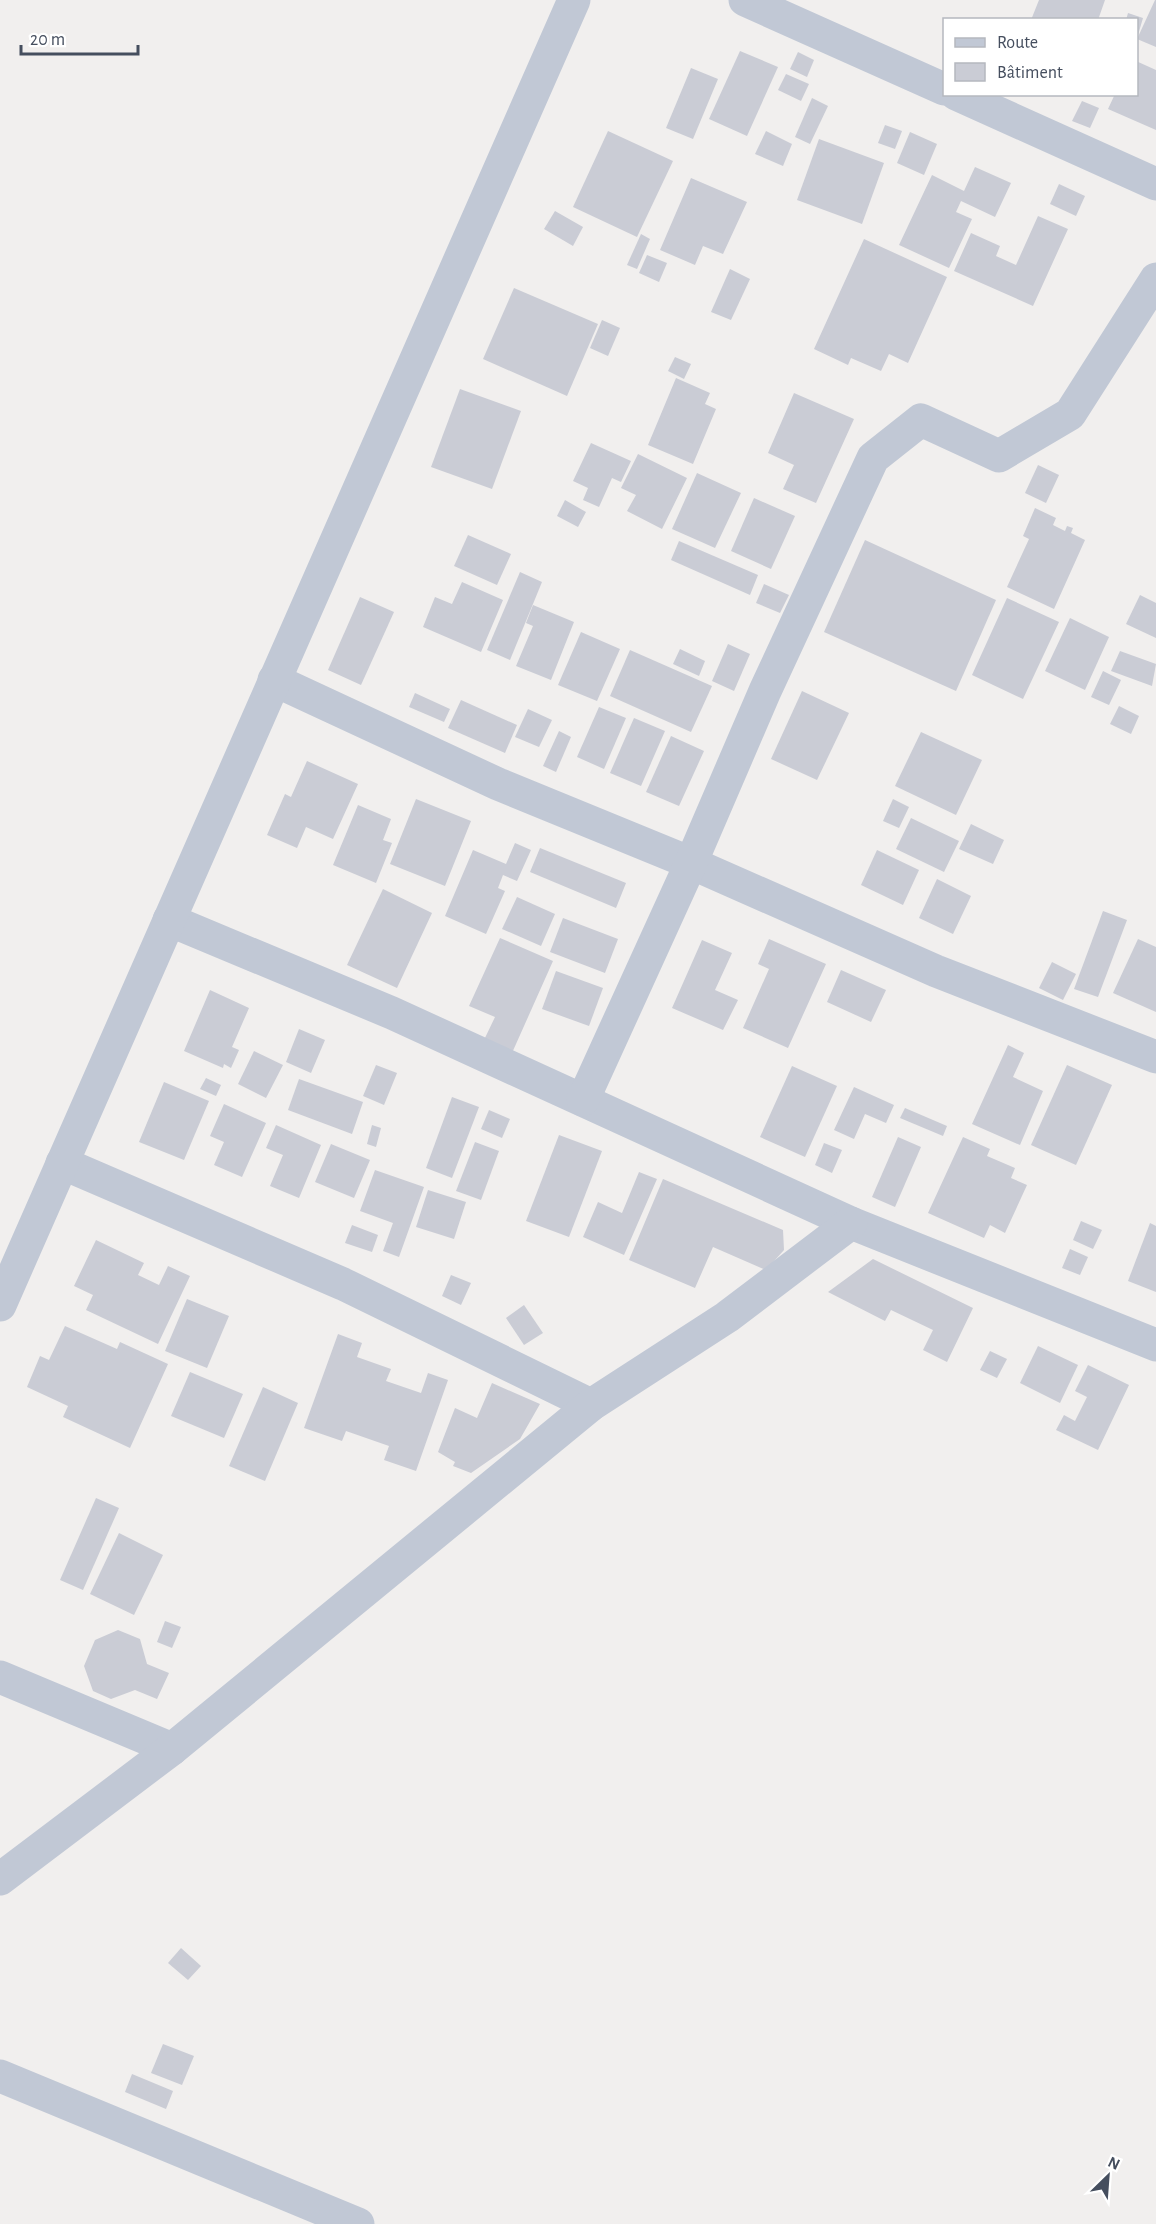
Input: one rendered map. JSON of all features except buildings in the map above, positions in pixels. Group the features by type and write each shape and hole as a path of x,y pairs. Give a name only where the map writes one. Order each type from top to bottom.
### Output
{"street":[{"path":"0,1305 574,0"},
{"path":"745,0 943,88"},
{"path":"960,96 1156,184"},
{"path":"583,1100 691,863 765,691 873,458 921,420 999,456 1070,414 1156,279"},
{"path":"274,680 498,784 691,863 936,970 1156,1057"},
{"path":"170,920 392,1013 851,1223 1156,1345"},
{"path":"62,1163 343,1284 591,1405"},
{"path":"0,1879 172,1749 591,1405 727,1317 851,1223"},
{"path":"0,1677 172,1749"},
{"path":"0,2076 358,2224"}]}
